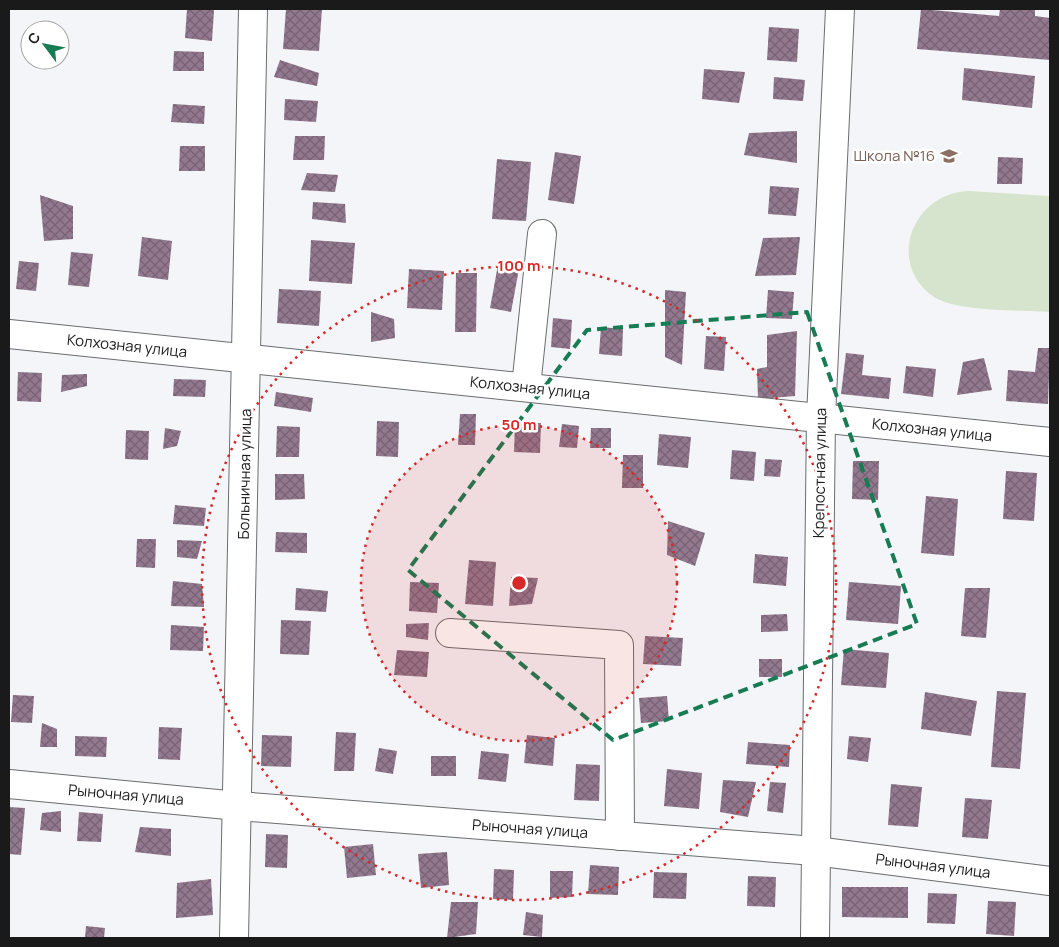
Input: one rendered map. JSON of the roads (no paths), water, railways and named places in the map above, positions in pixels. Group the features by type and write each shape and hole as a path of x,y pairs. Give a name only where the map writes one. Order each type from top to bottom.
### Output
{"street":[{"name":"Больничная улица","path":"234,938 253,9"},
{"name":"Крепостная улица","path":"815,938 820,417 840,9"},
{"path":"526,387 542,234"},
{"name":"Колхозная улица","path":"9,334 1050,442"},
{"path":"450,633 619,645 620,836"},
{"name":"Рыночная улица","path":"9,784 238,806 815,851 1050,881"}],"place":[{"name":"Школа №16","path":"949,156"}]}
